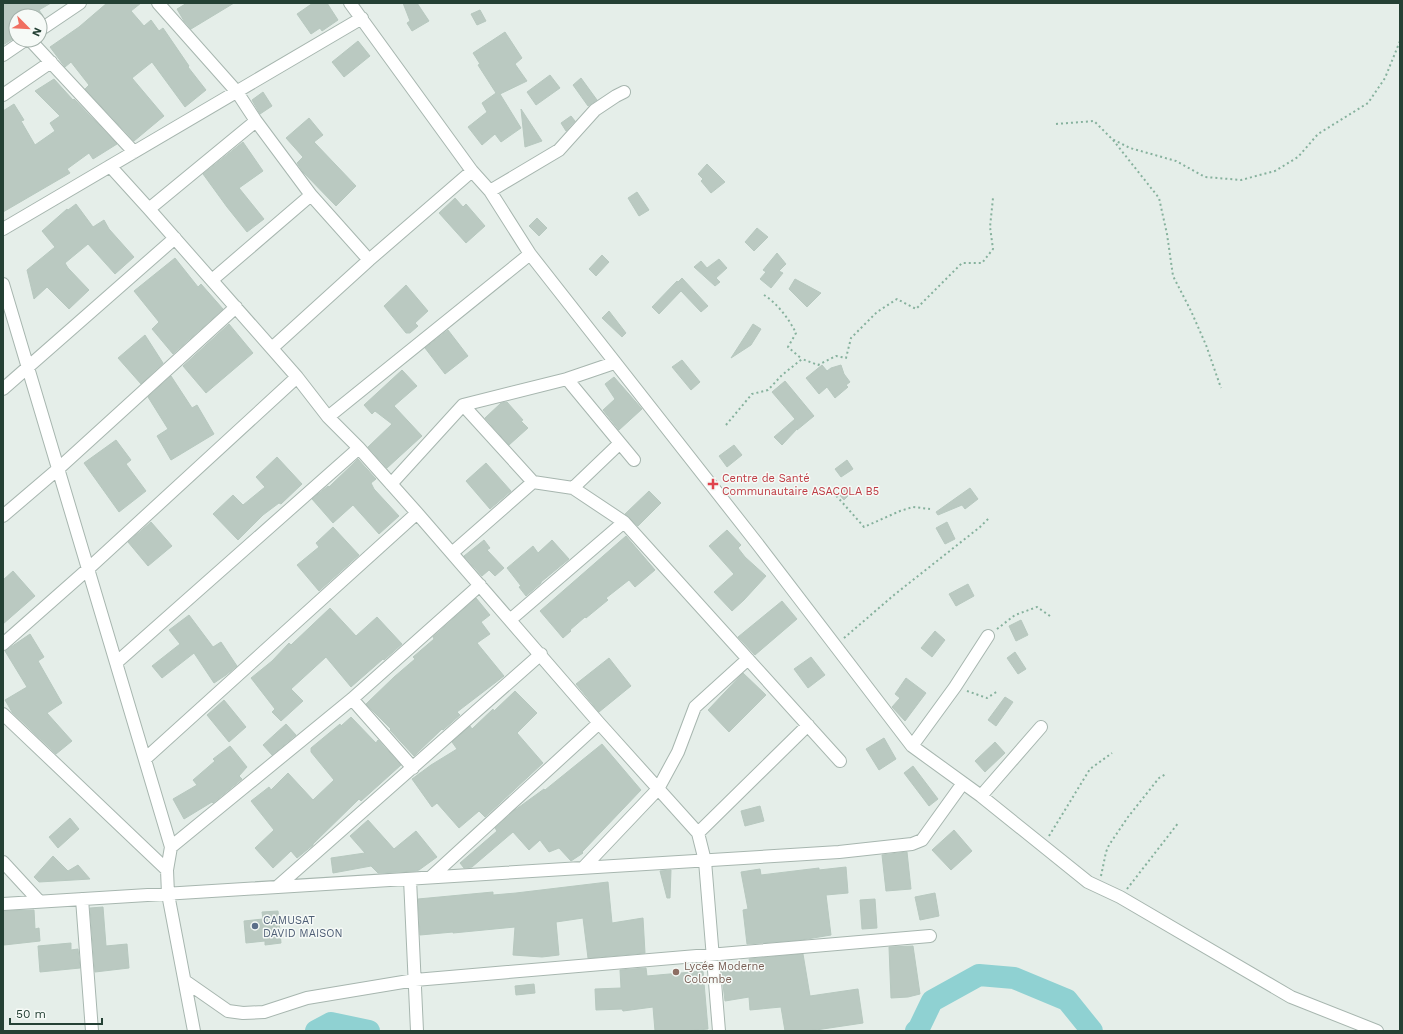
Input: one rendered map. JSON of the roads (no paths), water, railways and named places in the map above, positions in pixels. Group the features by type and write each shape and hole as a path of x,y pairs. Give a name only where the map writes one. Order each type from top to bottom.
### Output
{"street":[{"path":"48,25 80,3"},
{"path":"158,3 236,92 311,195 369,260"},
{"path":"350,3 472,171 490,191 530,254 614,363 756,542 912,746 981,796 1088,882 1120,898 1291,997 1377,1031"},
{"path":"3,229 362,18"},
{"path":"3,55 13,48"},
{"path":"38,48 134,152"},
{"path":"3,94 51,62"},
{"path":"490,191 559,150 595,110 624,92"},
{"path":"149,209 256,121"},
{"path":"110,166 272,348 328,417 359,448 417,513 541,654 599,723 698,834 705,860 719,1031"},
{"path":"272,348 369,260 472,171"},
{"path":"212,280 311,195"},
{"path":"3,389 174,238"},
{"path":"328,417 530,254"},
{"path":"3,284 171,848 168,870 168,894 194,1031"},
{"path":"3,516 58,469 236,308"},
{"path":"391,484 462,405 567,379 614,363"},
{"path":"3,644 88,569 297,377"},
{"path":"567,379 619,444 634,460"},
{"path":"462,405 533,482 573,488 624,522 840,760"},
{"path":"573,488 619,444"},
{"path":"116,663 359,448"},
{"path":"452,553 533,482"},
{"path":"145,759 417,513"},
{"path":"510,620 624,522"},
{"path":"171,848 352,699 480,585"},
{"path":"912,746 955,687 988,636"},
{"path":"277,887 541,654"},
{"path":"584,868 658,789 681,745 690,717 695,708 748,659"},
{"path":"352,699 413,768"},
{"path":"3,714 168,870"},
{"path":"431,877 599,723"},
{"path":"698,834 808,725"},
{"path":"981,796 1041,727"},
{"path":"3,904 839,852 912,844 922,840 963,783"},
{"path":"3,862 40,901"},
{"path":"410,879 417,1031"},
{"path":"82,899 92,1031"},
{"path":"185,982 228,1012 264,1012 307,998 415,980 930,936"}],"waterway":[{"path":"916,1031 919,1028 932,1001 979,975 1014,978 1067,1000 1092,1031"},
{"path":"316,1031 331,1023 369,1031"},
{"path":"343,1026 345,1031"}],"place":[{"name":"Centre de Santé Communautaire ASACOLA B5","path":"713,484"},
{"name":"CAMUSAT DAVID MAISON","path":"255,926"},
{"name":"Lycée Moderne Colombe","path":"676,972"}]}
